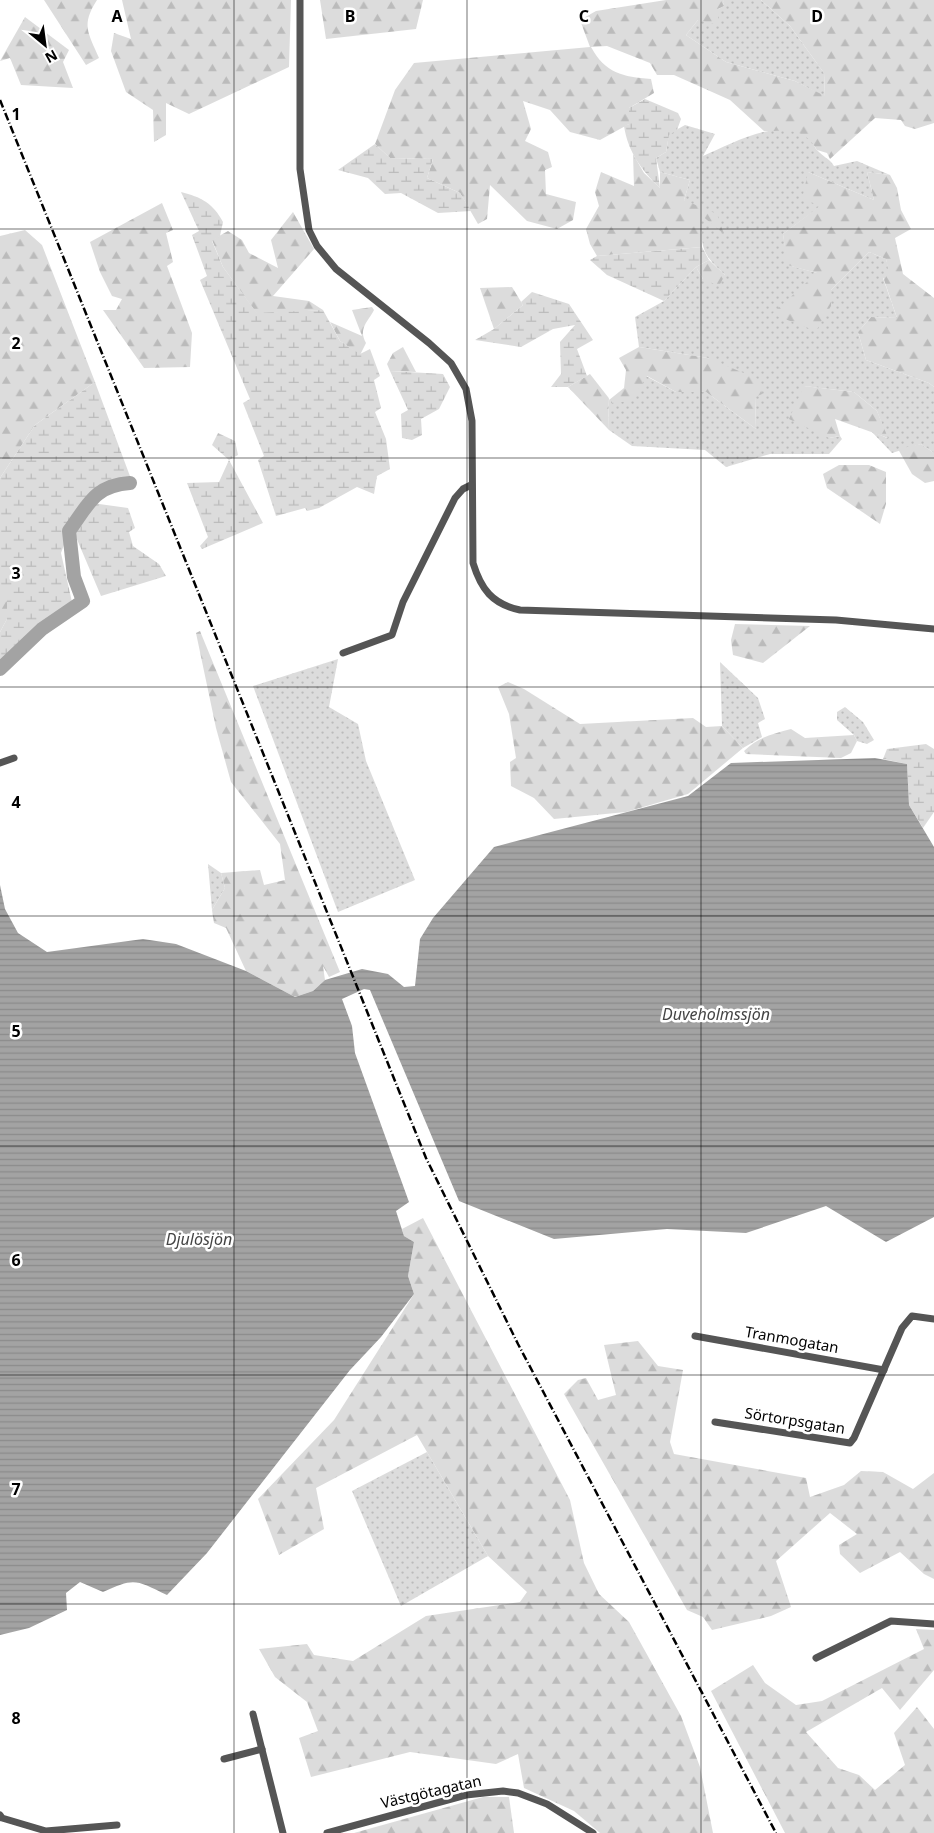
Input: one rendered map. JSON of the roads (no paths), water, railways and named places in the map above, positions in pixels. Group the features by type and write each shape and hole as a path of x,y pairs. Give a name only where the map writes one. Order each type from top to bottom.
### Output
{"street":[{"path":"300,0 300,169 309,230 317,246 336,269 429,342 458,373 468,397 472,421 473,563 484,590 491,598 509,607 538,611 648,612 728,617 836,620 934,629"},
{"path":"343,653 392,635 403,602 455,498 463,489 472,485"},
{"path":"0,763 14,758"},
{"name":"Sörtorpsgatan","path":"715,1422 850,1442 854,1438 902,1328 912,1316 934,1319"},
{"name":"Tranmogatan","path":"694,1336 884,1370"},
{"path":"816,1658 891,1621 934,1624"},
{"path":"253,1714 283,1833"},
{"path":"224,1759 262,1749"},
{"name":"Västgötagatan","path":"327,1833 466,1795 503,1791 518,1793 547,1804 593,1833"},
{"path":"1,1818 46,1831 117,1824"}],"water":[{"path":"875,758 907,764 909,805 934,847 934,1217 886,1242 826,1206 746,1233 667,1229 554,1239 459,1201 370,990 364,989 342,999 352,1026 355,1053 409,1202 396,1211 404,1236 414,1242 408,1276 414,1294 381,1337 350,1370 207,1553 167,1595 135,1582 122,1584 103,1592 80,1582 66,1593 67,1610 29,1628 0,1635 0,885 5,909 18,933 47,952 143,939 176,944 246,971 295,997 313,991 325,980 362,969 388,974 404,987 415,986 420,939 433,918 494,847 688,796 731,763"}],"waterway":[{"path":"0,669 42,629 83,601 74,577 69,531 87,505 100,492 108,488 130,483"}],"railway":[{"path":"0,100 426,1158 518,1344 776,1833"}],"water label":[{"name":"Duveholmssjön","path":"716,1014"},
{"name":"Djulösjön","path":"199,1239"}]}
